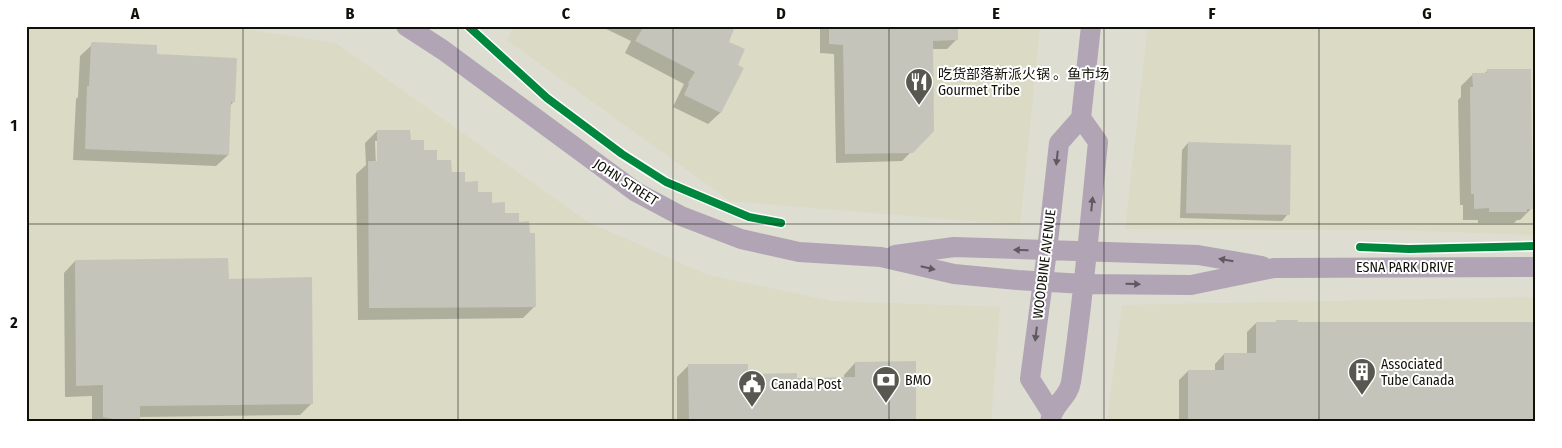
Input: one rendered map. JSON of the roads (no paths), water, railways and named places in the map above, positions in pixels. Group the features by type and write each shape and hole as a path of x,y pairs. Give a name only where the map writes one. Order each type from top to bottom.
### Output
{"main road":[{"name":"JOHN STREET","path":"406,26 443,50 636,192 681,216 741,239 799,252 881,257 954,274 1084,284"},
{"path":"1081,118 1092,26"},
{"name":"WOODBINE AVENUE","path":"1081,118 1098,142 1084,284 1070,386 1050,417 1030,379 1059,143 1081,118"},
{"name":"JOHN STREET","path":"881,257 954,247 1087,252"},
{"name":"ESNA PARK DRIVE","path":"1087,252 1198,255 1274,268 1536,267"},
{"name":"ESNA PARK DRIVE","path":"1084,284 1191,285 1274,268"}],"place":[{"name":"吃货部落新派火锅 。鱼市场 Gourmet Tribe","path":"919,106"},
{"name":"Associated Tube Canada","path":"1362,396"},
{"name":"BMO","path":"886,404"},
{"name":"Canada Post","path":"752,408"}]}
